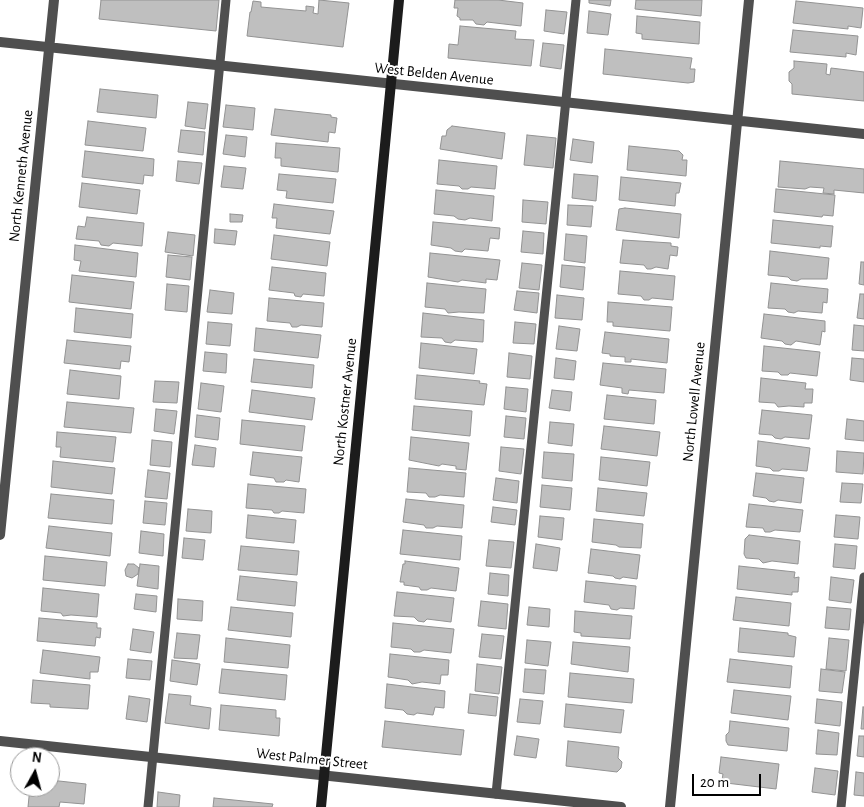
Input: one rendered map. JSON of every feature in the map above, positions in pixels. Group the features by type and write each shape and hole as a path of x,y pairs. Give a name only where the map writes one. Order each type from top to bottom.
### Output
{"street":[{"name":"North Kenneth Avenue","path":"0,535 54,0"},
{"name":"North Kostner Avenue","path":"320,807 399,0"},
{"name":"North Lowell Avenue","path":"670,807 749,0"},
{"name":"West Belden Avenue","path":"0,42 864,134"},
{"name":"West Palmer Street","path":"0,741 620,807"}],"lane":[{"path":"148,807 226,0"},
{"path":"496,794 576,0"},
{"path":"841,807 864,577"}],"building":[{"path":"101,0 219,0 216,31 99,19"},
{"path":"319,0 349,3 343,47 247,36 253,1 261,2 261,7 306,11 306,6 314,7 313,13 318,14"},
{"path":"455,0 498,0 523,3 521,26 487,22 484,25 476,24 473,20 460,20 457,16 458,8 454,8"},
{"path":"589,0 611,0 610,6 589,3"},
{"path":"636,0 702,0 701,16 635,9"},
{"path":"796,1 863,8 861,28 848,26 848,29 793,23"},
{"path":"546,10 567,12 564,34 544,31"},
{"path":"589,11 611,14 608,35 587,33"},
{"path":"637,16 700,22 699,44 642,39 642,34 636,33"},
{"path":"460,26 516,31 515,39 534,40 531,66 448,58 449,44 458,45"},
{"path":"793,30 858,36 856,55 846,53 846,57 790,52"},
{"path":"543,43 564,45 561,69 540,66"},
{"path":"605,49 692,58 690,69 695,69 694,82 688,83 603,74"},
{"path":"794,61 827,64 826,74 830,75 831,68 864,72 864,101 792,94 789,72 794,68"},
{"path":"100,89 158,95 156,118 97,112"},
{"path":"188,102 208,104 205,129 185,126"},
{"path":"226,105 255,108 253,130 223,127"},
{"path":"275,109 331,115 331,117 337,118 335,133 329,132 328,142 271,135"},
{"path":"88,121 146,128 143,151 85,145"},
{"path":"452,126 505,133 502,159 440,149 442,136 446,136 447,130"},
{"path":"181,130 205,132 203,155 178,152"},
{"path":"226,135 247,137 245,157 223,154"},
{"path":"527,135 556,138 553,168 524,165"},
{"path":"573,139 594,142 592,163 570,160"},
{"path":"276,143 340,148 338,172 281,166 281,158 275,158"},
{"path":"629,146 679,151 683,155 682,160 687,160 686,176 627,170"},
{"path":"85,151 154,159 153,176 144,175 143,184 82,177"},
{"path":"439,160 497,166 495,189 471,187 462,189 459,186 437,184"},
{"path":"178,161 202,163 199,184 176,181"},
{"path":"780,161 864,169 864,193 834,190 834,194 823,193 824,188 778,187"},
{"path":"224,166 246,168 243,189 221,187"},
{"path":"279,174 336,179 333,203 286,198 287,191 277,190"},
{"path":"574,174 598,176 596,201 572,198"},
{"path":"621,177 681,183 679,193 676,193 675,206 619,200"},
{"path":"82,183 140,190 137,214 79,207"},
{"path":"776,189 835,195 833,216 823,215 822,217 774,212"},
{"path":"436,190 494,196 492,221 470,218 465,220 454,216 434,214"},
{"path":"523,200 548,202 546,224 522,222"},
{"path":"274,204 334,211 330,234 276,228 277,218 272,218"},
{"path":"568,205 593,206 591,227 567,225"},
{"path":"619,209 681,214 679,238 616,230"},
{"path":"230,214 243,215 242,222 230,222"},
{"path":"87,217 144,223 142,246 113,243 109,246 101,245 99,241 76,239 78,226 85,227"},
{"path":"773,220 833,226 831,247 820,246 820,248 771,243"},
{"path":"433,222 500,228 499,239 490,238 488,251 465,249 462,252 431,245"},
{"path":"215,229 237,231 235,245 214,243"},
{"path":"523,231 544,233 543,254 521,252"},
{"path":"168,232 195,235 193,256 165,252"},
{"path":"566,234 587,236 585,263 564,260"},
{"path":"274,235 330,242 327,266 271,259"},
{"path":"623,240 671,243 671,246 678,247 677,256 670,255 668,269 656,267 647,269 644,265 620,263"},
{"path":"75,245 138,253 136,277 79,271 81,261 74,260"},
{"path":"770,251 829,258 827,279 801,279 797,281 791,280 788,277 768,275"},
{"path":"430,253 500,260 497,280 486,279 486,283 462,280 458,282 428,277"},
{"path":"168,255 192,257 190,280 166,277"},
{"path":"861,262 864,262 864,285 859,284"},
{"path":"522,263 542,265 539,290 519,288"},
{"path":"562,265 585,267 583,290 560,287"},
{"path":"272,267 326,273 324,296 303,294 301,297 295,296 294,293 269,290"},
{"path":"620,271 675,276 673,300 652,298 644,300 641,296 618,294"},
{"path":"72,275 134,282 131,309 69,302"},
{"path":"427,283 486,289 484,313 448,313 445,309 425,307"},
{"path":"771,283 828,289 827,303 823,302 822,313 798,311 794,313 788,312 785,309 768,308"},
{"path":"167,284 189,286 187,312 165,310"},
{"path":"210,290 234,293 232,314 207,312"},
{"path":"517,291 539,293 537,313 514,310"},
{"path":"860,294 864,294 864,319 857,318"},
{"path":"557,295 584,298 582,320 555,318"},
{"path":"269,298 324,303 322,327 301,325 292,327 290,323 267,321"},
{"path":"608,302 672,307 670,331 613,326 613,322 607,322"},
{"path":"76,308 133,314 131,338 74,332"},
{"path":"423,313 484,320 483,342 455,340 451,343 445,342 442,338 421,337"},
{"path":"764,314 825,321 825,332 822,331 820,345 796,341 791,345 785,344 782,341 761,338"},
{"path":"208,322 232,324 230,346 206,344"},
{"path":"515,322 536,324 534,344 513,343"},
{"path":"854,325 864,326 864,351 852,350"},
{"path":"559,326 580,329 577,351 556,349"},
{"path":"256,328 321,335 318,358 254,351"},
{"path":"605,332 669,339 667,363 631,359 631,362 625,362 625,357 610,356 610,354 602,353"},
{"path":"67,340 131,346 129,362 121,361 120,369 64,363"},
{"path":"421,343 477,349 474,374 419,368"},
{"path":"764,346 820,352 817,376 790,373 788,375 781,375 778,372 762,371"},
{"path":"205,352 227,354 226,373 203,371"},
{"path":"509,353 532,356 530,379 507,377"},
{"path":"556,358 576,361 574,380 554,378"},
{"path":"852,358 864,359 864,382 850,380"},
{"path":"254,359 314,365 312,388 251,382"},
{"path":"603,363 666,369 664,393 629,390 628,394 622,393 622,388 600,385"},
{"path":"70,370 121,376 119,399 67,394"},
{"path":"417,375 480,381 479,383 487,384 484,405 415,399"},
{"path":"761,378 806,383 805,389 813,389 812,403 804,403 804,407 778,407 775,403 759,402"},
{"path":"155,381 179,382 177,403 153,402"},
{"path":"201,383 224,386 221,412 198,409"},
{"path":"506,387 528,389 526,412 504,409"},
{"path":"252,390 315,398 312,420 249,412"},
{"path":"552,390 572,392 570,411 549,408"},
{"path":"607,395 656,400 654,424 604,419"},
{"path":"67,402 134,408 131,433 64,427"},
{"path":"414,406 472,411 470,436 412,430"},
{"path":"156,409 177,411 174,434 154,431"},
{"path":"762,410 812,415 809,439 785,437 781,439 775,438 772,435 759,434"},
{"path":"197,415 220,418 218,440 195,437"},
{"path":"506,416 526,418 524,439 504,437"},
{"path":"847,419 864,421 864,441 845,439"},
{"path":"242,420 305,426 302,451 240,444"},
{"path":"550,422 574,424 572,446 548,443"},
{"path":"604,426 660,432 657,456 601,449"},
{"path":"57,432 116,437 113,462 60,457 61,447 56,447"},
{"path":"411,437 469,443 466,470 456,469 456,466 442,464 439,466 409,460"},
{"path":"152,440 172,442 170,467 150,465"},
{"path":"758,441 810,448 807,471 782,469 773,471 770,468 756,466"},
{"path":"195,445 216,448 214,467 192,465"},
{"path":"501,447 524,449 521,474 499,471"},
{"path":"837,451 864,453 863,474 836,472"},
{"path":"253,452 302,457 299,482 286,480 284,482 276,482 274,478 250,475"},
{"path":"544,452 574,454 572,481 542,478"},
{"path":"601,457 650,462 647,486 599,480"},
{"path":"53,461 115,468 112,494 51,487"},
{"path":"409,468 466,473 464,497 440,495 429,497 426,493 407,492"},
{"path":"148,470 170,473 167,499 145,497"},
{"path":"756,473 804,478 801,503 778,500 774,502 766,498 753,496"},
{"path":"496,478 519,481 517,503 493,500"},
{"path":"842,483 863,484 861,503 840,502"},
{"path":"248,484 306,489 304,513 282,511 274,513 272,510 246,508"},
{"path":"542,485 572,488 570,510 540,507"},
{"path":"598,488 647,493 644,516 596,511"},
{"path":"51,494 114,500 112,524 48,518"},
{"path":"406,499 464,505 462,528 437,526 426,528 424,525 403,522"},
{"path":"145,501 167,503 165,525 143,523"},
{"path":"749,504 803,510 800,532 775,530 765,532 763,528 746,527"},
{"path":"493,507 517,510 515,525 491,522"},
{"path":"188,509 212,511 211,533 186,531"},
{"path":"248,515 296,520 294,543 246,538"},
{"path":"836,515 860,517 858,539 834,537"},
{"path":"540,516 564,518 562,540 538,537"},
{"path":"594,519 643,524 641,548 619,547 592,542"},
{"path":"49,526 112,533 110,556 46,548"},
{"path":"403,530 462,536 460,560 400,554"},
{"path":"141,531 164,534 163,556 139,553"},
{"path":"749,535 800,541 798,564 772,561 763,563 759,559 746,558 744,554 745,539"},
{"path":"184,538 205,540 203,560 182,558"},
{"path":"489,540 514,542 511,568 486,566"},
{"path":"536,544 560,548 557,571 533,568"},
{"path":"835,544 857,546 855,569 833,567"},
{"path":"241,546 299,551 297,575 238,570"},
{"path":"591,549 640,555 637,579 623,577 620,579 613,576 588,573"},
{"path":"45,556 107,562 105,586 43,580"},
{"path":"405,561 459,568 456,591 431,588 421,590 419,587 404,585 404,582 400,582"},
{"path":"128,564 134,564 139,568 138,574 132,578 126,576 125,570"},
{"path":"140,564 159,566 158,589 137,586"},
{"path":"739,566 795,572 794,578 799,577 798,592 792,592 792,595 737,589"},
{"path":"490,573 509,575 508,596 488,594"},
{"path":"240,576 297,582 295,606 237,600"},
{"path":"831,577 854,580 851,603 829,600"},
{"path":"586,581 636,586 634,609 620,608 617,610 611,609 609,605 584,602"},
{"path":"43,588 99,594 97,617 63,616 61,613 41,611"},
{"path":"397,592 454,598 451,622 427,619 424,622 418,621 414,617 394,616"},
{"path":"136,594 157,596 156,612 134,609"},
{"path":"736,597 791,603 789,626 733,620"},
{"path":"178,599 203,601 202,621 177,619"},
{"path":"481,601 508,604 506,629 478,626"},
{"path":"231,607 293,613 291,637 228,630"},
{"path":"529,607 550,609 549,627 527,625"},
{"path":"827,607 851,609 849,630 825,628"},
{"path":"575,611 632,616 630,639 581,636 581,633 574,632"},
{"path":"39,618 97,623 97,628 101,628 100,638 96,637 95,646 37,641"},
{"path":"393,623 454,629 451,653 424,650 414,652 411,649 391,647"},
{"path":"740,628 788,633 788,635 796,637 794,657 738,652"},
{"path":"133,629 154,632 151,653 130,650"},
{"path":"177,633 200,635 197,659 174,658"},
{"path":"482,634 504,636 501,659 479,657"},
{"path":"226,638 290,645 288,668 224,662"},
{"path":"829,638 849,640 846,671 826,669"},
{"path":"527,640 551,642 548,666 525,663"},
{"path":"573,642 630,647 628,672 571,664"},
{"path":"43,650 100,657 98,672 90,672 90,679 40,673"},
{"path":"390,654 449,660 448,675 441,675 440,684 422,682 412,684 408,680 388,677"},
{"path":"128,659 152,661 150,680 126,678"},
{"path":"730,659 792,666 790,688 727,682"},
{"path":"172,660 200,664 197,685 170,681"},
{"path":"477,664 502,667 499,694 475,691"},
{"path":"222,669 287,675 285,700 219,693"},
{"path":"525,669 546,670 544,694 523,692"},
{"path":"821,669 845,672 842,693 819,691"},
{"path":"570,673 634,679 632,703 568,697"},
{"path":"33,680 90,685 88,709 50,707 50,704 31,703"},
{"path":"387,684 445,691 444,708 435,707 433,715 417,713 414,715 407,714 403,710 385,708"},
{"path":"734,690 791,696 788,720 731,713"},
{"path":"169,694 191,696 190,705 211,708 209,729 165,723"},
{"path":"470,694 498,697 496,716 468,713"},
{"path":"129,696 150,699 147,722 126,719"},
{"path":"520,699 543,701 540,724 517,722"},
{"path":"817,699 842,702 840,726 815,723"},
{"path":"566,704 624,710 621,733 564,727"},
{"path":"221,705 276,710 276,718 280,718 279,736 219,730"},
{"path":"863,707 864,729 861,729"},
{"path":"385,721 464,730 461,755 382,747"},
{"path":"730,721 789,728 787,751 728,745 726,735 729,732"},
{"path":"818,730 839,733 837,755 816,754"},
{"path":"517,736 539,739 536,758 514,755"},
{"path":"859,736 864,736 864,757 857,756"},
{"path":"568,741 619,747 618,758 622,762 621,768 617,772 566,766"},
{"path":"721,757 779,764 776,789 726,783 722,780 723,774 719,773"},
{"path":"815,768 838,771 835,795 812,792"},
{"path":"856,772 864,773 864,796 854,795"},
{"path":"60,781 86,784 84,804 60,802 59,807 28,807 29,797 60,797"},
{"path":"158,792 180,795 179,807 157,807"},
{"path":"214,798 273,804 272,807 213,807"}]}
